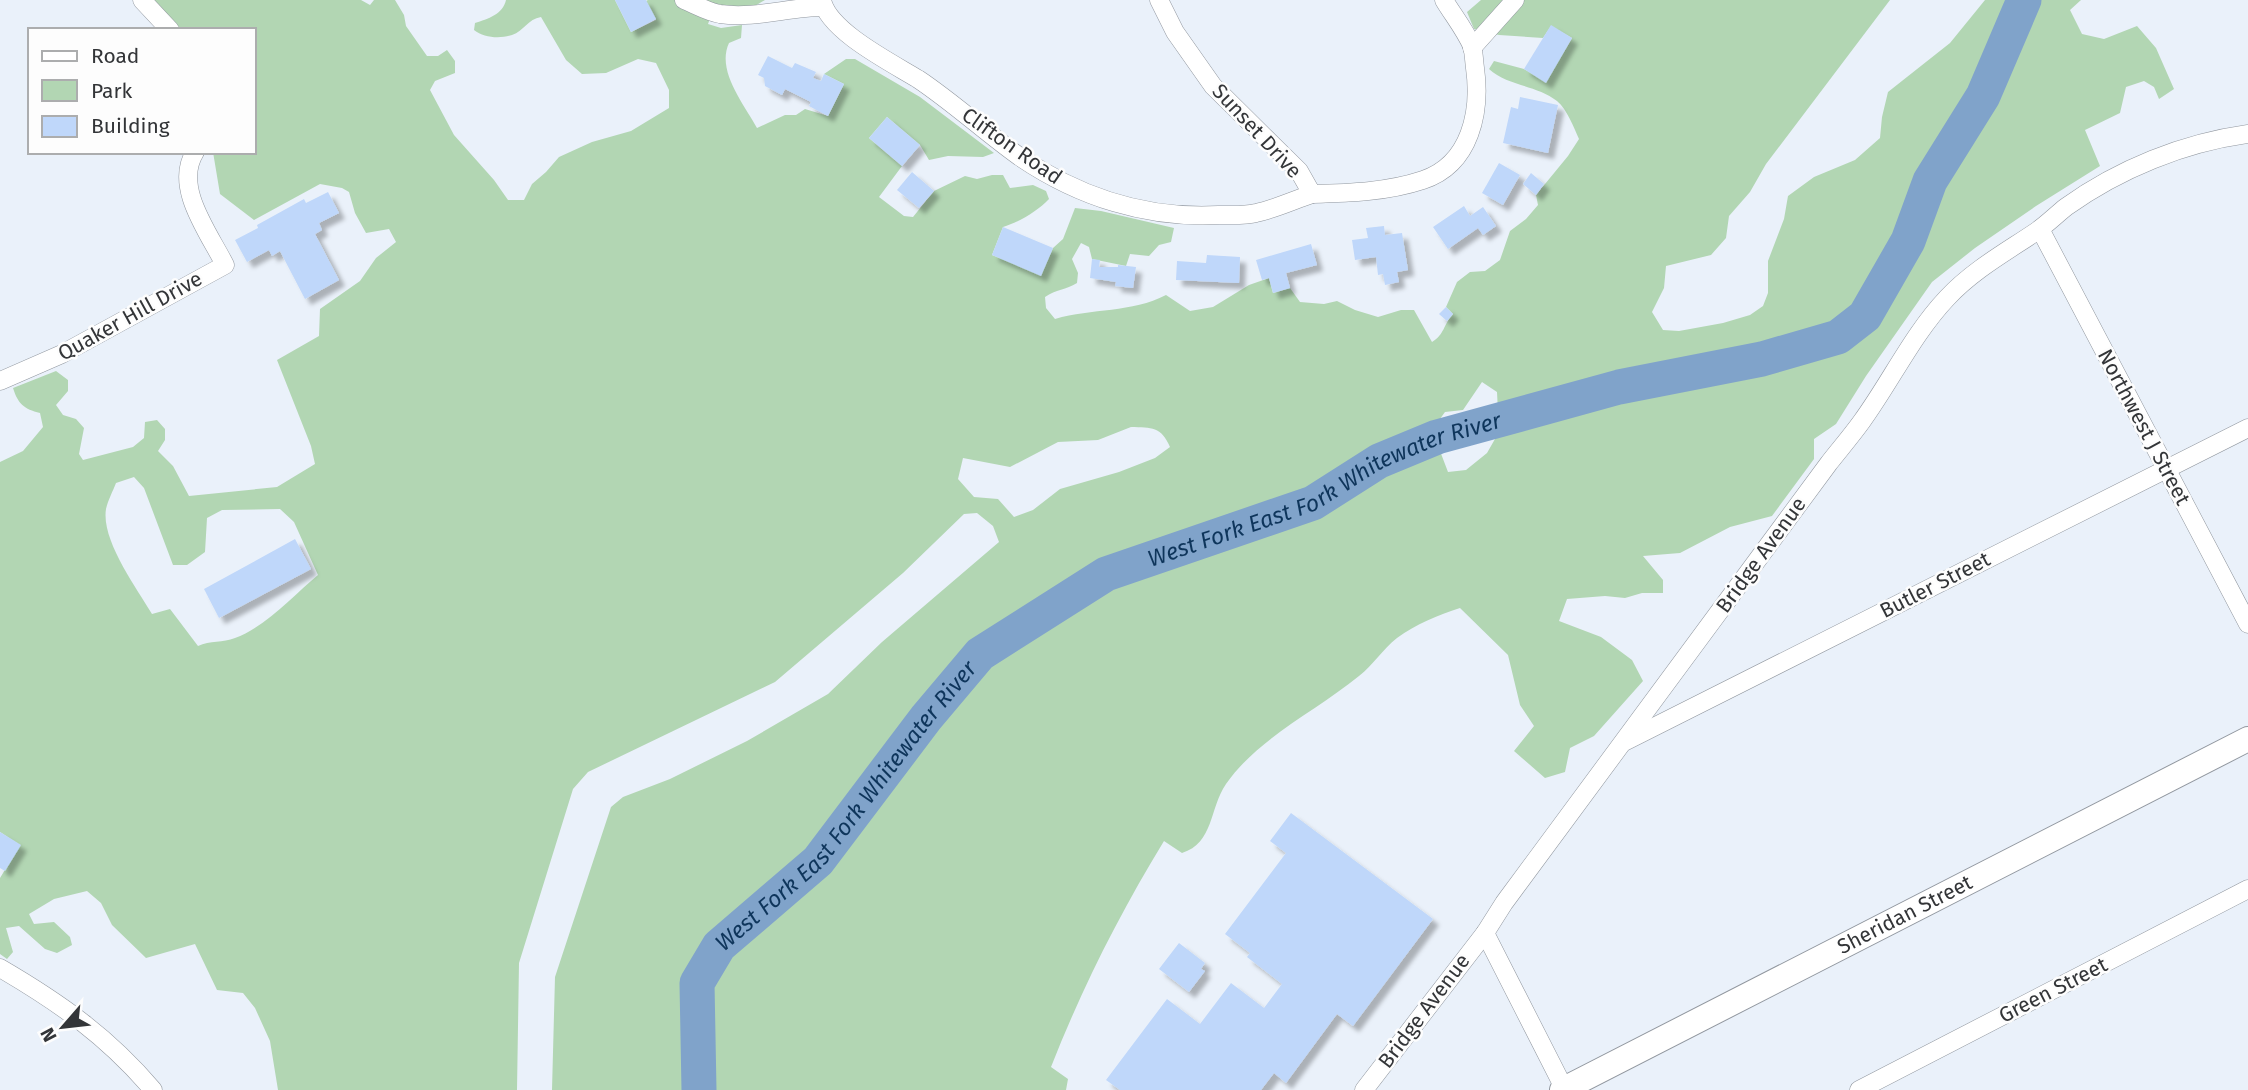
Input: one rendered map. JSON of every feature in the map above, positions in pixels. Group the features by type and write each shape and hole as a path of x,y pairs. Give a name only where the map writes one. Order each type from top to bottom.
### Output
{"street":[{"path":"142,0 168,28"},
{"path":"684,0 717,13 740,15 822,4"},
{"name":"Sunset Drive","path":"1160,0 1175,32 1213,86 1299,171 1312,194 1372,192 1426,180 1445,167 1458,155 1471,136 1478,87 1472,48"},
{"path":"1444,0 1472,48 1515,0"},
{"name":"Clifton Road","path":"822,4 845,32 937,92 1017,155 1065,185 1092,196 1149,211 1192,217 1256,214 1312,194"},
{"name":"Bridge Avenue","path":"1364,1090 1485,933 1829,463 1862,422 1911,346 1947,298 1996,257 2086,194 2141,164 2202,143 2248,134"},
{"name":"Quaker Hill Drive","path":"0,381 62,354 225,265 189,194 189,162 194,154"},
{"name":"Northwest J Street","path":"2039,229 2248,624"},
{"name":"Butler Street","path":"1623,743 2248,428"},
{"name":"Sheridan Street","path":"1564,1089 2248,739"},
{"name":"Green Street","path":"1859,1090 2248,889"},
{"path":"1485,933 1564,1089"},
{"path":"0,968 80,1020 115,1048 153,1090"}],"green space":[{"path":"151,0 361,0 370,5 374,0 395,0 404,15 406,26 427,56 438,56 447,50 455,61 455,73 435,81 430,90 454,135 508,200 524,200 532,184 559,157 592,142 631,131 669,108 669,90 656,63 638,59 606,73 582,74 566,60 541,17 516,33 502,37 478,33 474,30 475,23 490,18 506,0 615,0 631,32 656,20 646,1 648,0 765,0 753,7 715,5 708,24 721,28 742,25 741,38 729,43 726,65 733,87 757,128 785,115 796,115 805,109 828,116 844,84 824,74 846,59 855,59 920,97 994,153 983,157 948,156 929,160 920,145 887,117 869,138 902,166 879,197 904,216 913,217 934,191 965,176 977,179 1003,175 1010,188 1033,185 1046,191 1049,199 1028,216 1003,227 992,255 1041,275 1053,248 1063,239 1075,208 1101,211 1174,228 1171,242 1159,245 1149,256 1130,254 1126,266 1092,259 1089,247 1081,243 1072,259 1078,273 1077,283 1045,297 1046,308 1055,319 1140,305 1166,295 1190,311 1213,307 1249,285 1269,278 1273,293 1290,288 1300,302 1324,304 1337,301 1378,317 1401,310 1414,310 1432,342 1453,314 1446,307 1457,282 1470,272 1485,271 1500,260 1510,231 1538,205 1536,195 1579,139 1561,104 1540,92 1504,79 1489,69 1494,61 1524,69 1546,82 1572,38 1551,26 1543,38 1499,35 1474,29 1467,12 1481,0 1890,0 1766,164 1750,192 1729,216 1726,238 1711,255 1666,266 1664,288 1652,312 1663,330 1679,331 1723,323 1750,315 1763,306 1768,293 1768,261 1784,219 1788,196 1814,177 1855,160 1880,138 1888,92 1950,43 1985,0 2081,0 2070,10 2082,34 2104,39 2137,26 2156,48 2174,89 2159,99 2154,87 2144,81 2126,87 2120,113 2085,130 2100,166 1975,248 1932,282 1836,424 1814,439 1814,459 1772,516 1730,527 1680,553 1643,556 1663,580 1663,593 1642,593 1625,598 1605,596 1567,599 1559,621 1601,637 1632,660 1643,681 1594,736 1570,748 1565,772 1545,778 1514,751 1534,726 1520,705 1508,655 1460,608 1427,620 1397,638 1359,676 1255,752 1226,784 1200,842 1182,853 1164,841 1132,896 1089,980 1051,1067 1068,1079 1066,1090 552,1090 555,977 611,807 623,797 670,779 747,741 828,694 882,642 999,542 993,526 977,513 964,514 903,573 775,682 588,772 573,789 519,963 517,1090 278,1090 270,1041 255,1008 243,993 217,990 195,944 146,958 112,925 101,903 87,891 54,899 29,914 34,924 54,922 70,937 72,945 57,953 45,949 19,926 6,928 13,952 7,959 0,954 0,878 20,845 0,832 0,462 23,451 43,427 40,413 22,405 13,388 56,371 68,380 68,391 56,405 63,415 76,419 84,428 79,454 83,460 133,447 144,438 145,422 157,420 165,429 165,440 158,451 173,466 189,496 277,487 315,464 311,446 277,360 319,336 320,309 360,281 376,258 396,242 389,229 366,233 355,213 349,192 342,188 320,184 254,220 220,194 213,154 256,154 256,28 179,28","holes":["1482,382 1497,392 1499,432 1487,453 1466,470 1448,472 1432,430 1445,412 1463,410","1131,427 1159,432 1170,447 1155,458 1119,472 1060,489 1033,510 1014,517 998,499 974,497 958,479 963,458 1010,467 1058,442 1098,440","134,477 144,488 173,565 187,565 205,552 207,518 222,510 280,509 294,522 318,575 257,627 230,640 198,646 170,609 152,614 114,549 106,521 106,509 116,483"]}],"building":[{"path":"615,0 646,0 656,19 631,32"},
{"path":"1551,25 1572,38 1546,83 1524,69"},
{"path":"768,56 792,68 795,63 816,72 813,78 821,81 824,74 844,84 828,116 809,106 811,102 785,89 782,95 765,86 764,78 758,75"},
{"path":"1520,97 1558,105 1548,153 1503,143 1511,107 1518,109"},
{"path":"887,117 920,145 902,166 869,138"},
{"path":"1499,163 1520,175 1503,205 1482,193"},
{"path":"912,172 934,191 919,208 897,190"},
{"path":"1531,173 1544,184 1536,195 1523,184"},
{"path":"328,192 339,213 319,223 322,230 315,234 339,280 305,299 280,251 272,256 269,250 247,262 235,240 304,199 306,203"},
{"path":"1464,206 1470,216 1483,207 1496,226 1483,235 1478,228 1448,249 1433,227"},
{"path":"1384,226 1385,235 1402,233 1408,270 1397,272 1399,282 1385,285 1383,274 1378,275 1376,257 1355,260 1352,240 1368,238 1366,228"},
{"path":"1003,227 1053,248 1041,276 992,255"},
{"path":"1311,244 1317,265 1286,273 1290,288 1273,293 1269,278 1262,280 1256,260"},
{"path":"1207,255 1240,257 1239,283 1176,280 1177,261 1206,263"},
{"path":"1092,259 1100,260 1099,267 1136,267 1133,288 1115,286 1116,282 1090,278"},
{"path":"1446,307 1453,314 1447,321 1439,314"},
{"path":"295,539 311,569 219,618 204,589"},
{"path":"1291,813 1433,919 1353,1026 1337,1014 1286,1083 1274,1073 1261,1090 1120,1090 1106,1080 1167,999 1200,1024 1231,983 1264,1008 1282,984 1247,957 1250,953 1225,934 1286,853 1270,841"},
{"path":"0,832 21,845 5,871 0,868"},
{"path":"1179,943 1205,963 1201,969 1205,971 1189,992 1159,969"}],"waterway":[{"name":"West Fork East Fork Whitewater River","path":"699,1090 697,983 719,946 818,861 926,718 980,654 1106,574 1313,503 1379,461 1437,437 1619,387 1762,359 1838,337 1865,316 1908,241 1930,181 1983,96 2024,0"}]}
